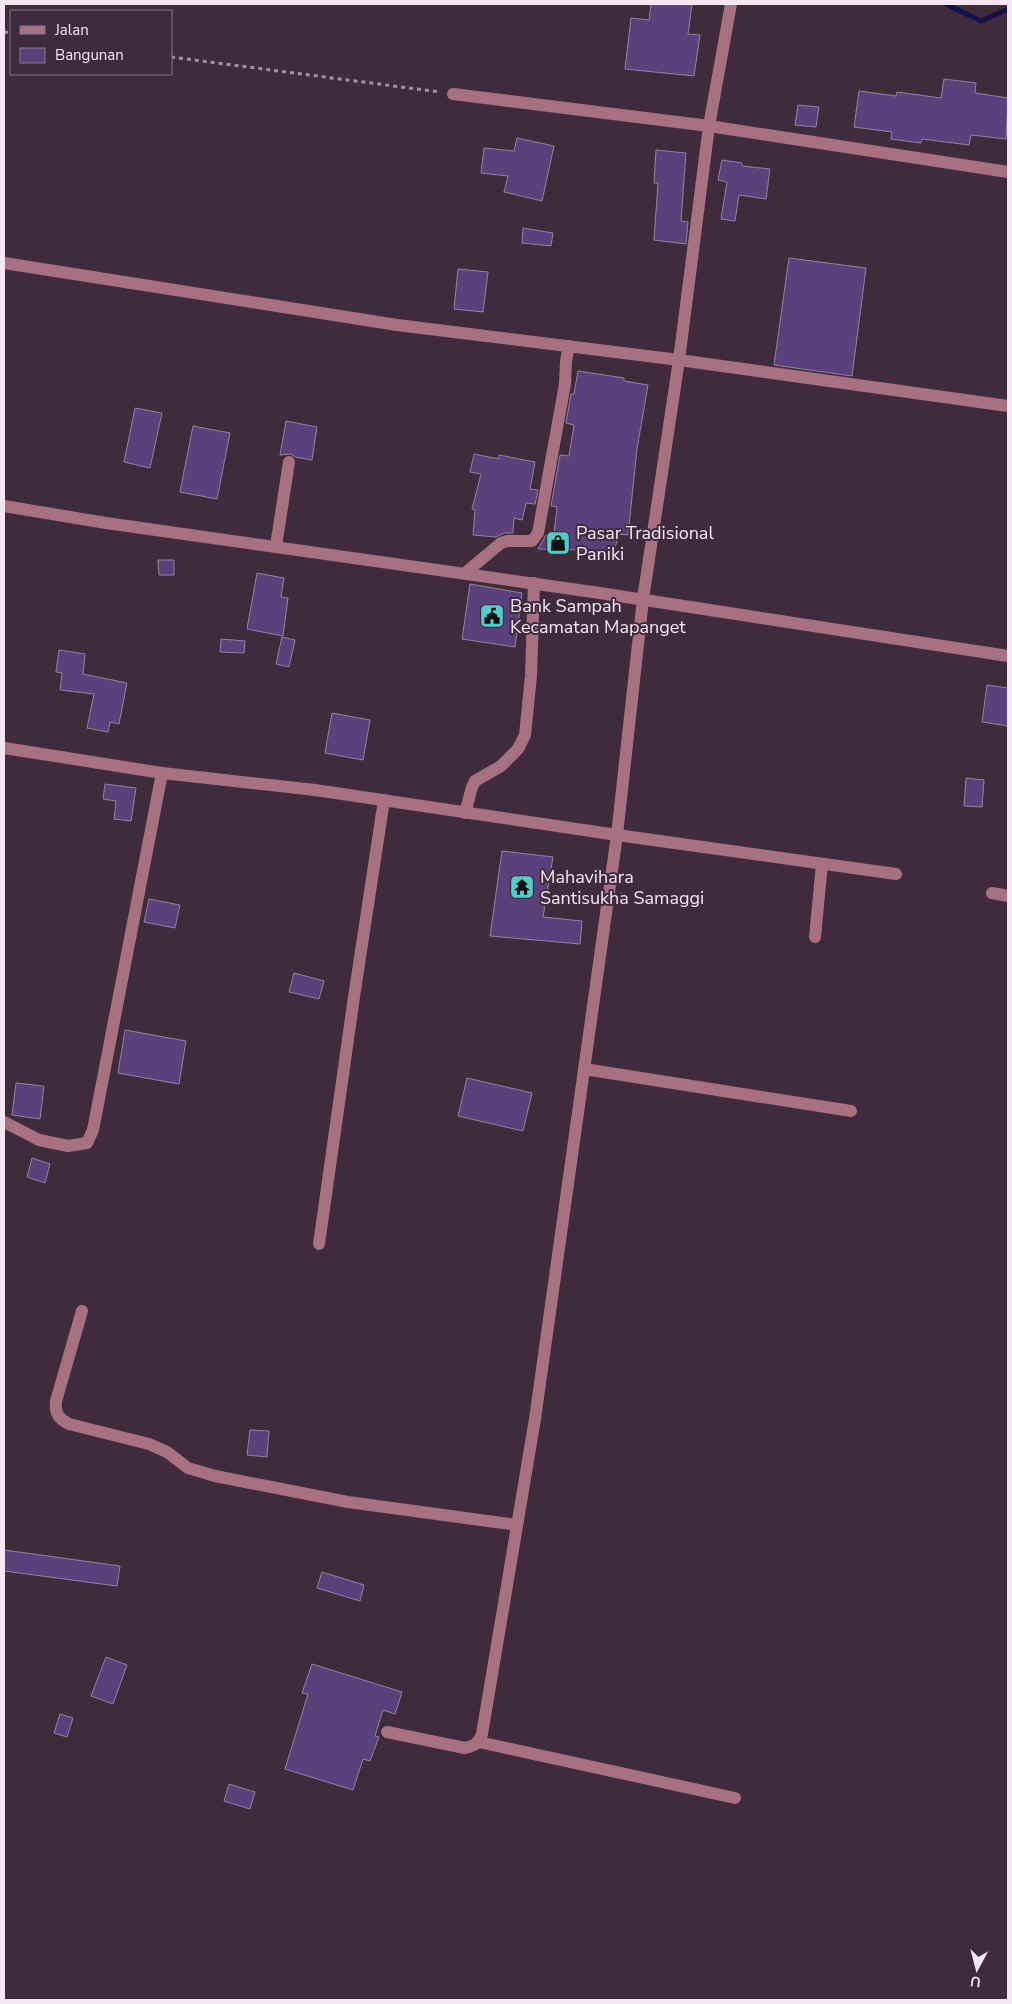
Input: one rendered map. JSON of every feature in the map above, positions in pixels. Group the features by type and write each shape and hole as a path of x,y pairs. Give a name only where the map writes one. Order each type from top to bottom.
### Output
{"street":[{"path":"387,1732 465,1748 474,1746 479,1742 482,1734 535,1419 617,835 644,599 679,360 709,126 731,4"},
{"path":"453,94 709,126 1008,172"},
{"path":"4,263 397,326 679,360 1008,406"},
{"path":"465,573 500,544 507,541 532,541 538,533 565,384 569,346"},
{"path":"276,546 289,462"},
{"path":"4,506 106,523 644,599 710,611 1008,656"},
{"path":"465,813 472,787 476,781 501,766 518,749 524,736 531,676 534,583"},
{"path":"4,748 162,773 315,790 896,874"},
{"path":"4,1122 40,1140 68,1146 87,1142 93,1130 162,773"},
{"path":"319,1244 384,800"},
{"path":"814,937 822,864"},
{"path":"992,893 1008,896"},
{"path":"584,1069 851,1111"},
{"path":"82,1311 56,1401 55,1412 60,1420 149,1444 167,1452 188,1468 215,1476 348,1502 517,1525"},
{"path":"479,1742 735,1798"}],"path":[{"path":"172,57 453,94"}],"building":[{"path":"651,4 692,4 688,34 700,35 694,76 625,69 631,18 649,20"},
{"path":"944,79 976,83 975,93 1008,98 1006,139 971,135 969,145 922,139 921,143 891,139 892,132 854,127 859,91 896,96 897,92 941,98"},
{"path":"798,105 819,107 816,127 795,125"},
{"path":"517,138 554,146 542,201 504,192 508,176 481,173 484,148 514,151"},
{"path":"656,150 686,153 681,221 688,222 686,244 654,240 658,183 654,183"},
{"path":"722,160 742,163 742,166 770,169 766,199 739,195 735,221 721,219 727,182 718,180"},
{"path":"523,228 553,233 551,246 522,243"},
{"path":"789,258 866,268 852,376 774,365"},
{"path":"458,269 488,272 483,312 454,309"},
{"path":"578,371 624,378 624,381 648,385 637,449 628,535 619,534 612,558 586,550 538,549 546,535 554,535 557,507 551,506 560,455 569,456 574,425 566,423 571,394 574,394"},
{"path":"135,408 162,413 150,468 124,462"},
{"path":"286,421 317,427 312,460 295,457 291,454 280,455"},
{"path":"193,426 230,433 217,499 180,492"},
{"path":"474,454 499,459 499,455 535,462 530,489 538,490 535,504 526,503 522,520 514,518 513,533 504,533 496,537 473,535 475,510 472,509 481,474 470,472"},
{"path":"158,560 174,560 174,575 159,575"},
{"path":"257,573 284,578 281,597 288,598 283,636 247,629"},
{"name":"Bank Sampah Kecamatan Mapanget","path":"470,584 522,593 515,647 462,639"},
{"path":"282,637 295,640 289,667 276,664"},
{"path":"221,639 245,641 244,653 220,652"},
{"path":"59,650 85,654 83,674 127,683 119,724 110,722 108,732 87,728 94,694 60,690 62,673 56,672"},
{"path":"987,685 1008,688 1008,726 982,722"},
{"path":"332,713 370,720 363,760 325,753"},
{"path":"966,778 984,780 982,807 964,806"},
{"path":"105,784 136,788 131,821 114,819 116,801 103,799"},
{"name":"Mahavihara Santisukha Samaggi","path":"502,851 553,857 543,917 582,921 580,944 490,936"},
{"path":"149,899 180,905 175,928 144,922"},
{"path":"294,973 324,981 319,999 289,992"},
{"path":"125,1030 186,1041 179,1084 118,1073"},
{"path":"467,1078 532,1093 523,1131 458,1116"},
{"path":"16,1083 44,1086 40,1119 12,1115"},
{"path":"32,1158 50,1164 45,1183 27,1177"},
{"path":"250,1430 269,1431 267,1457 247,1455"},
{"path":"4,1550 120,1566 117,1586 4,1571"},
{"path":"322,1572 364,1585 360,1601 317,1588"},
{"path":"106,1657 127,1665 113,1704 91,1696"},
{"path":"312,1664 402,1692 395,1714 383,1710 375,1736 379,1737 370,1761 363,1759 353,1790 285,1769 308,1694 302,1693"},
{"path":"60,1714 73,1718 67,1737 54,1733"},
{"path":"229,1784 255,1792 250,1809 224,1801"}],"waterway":[{"path":"946,4 981,21 1008,9"}],"place":[{"name":"Pasar Tradisional Paniki","path":"558,543"},
{"name":"Bank Sampah Kecamatan Mapanget","path":"492,616"},
{"name":"Mahavihara Santisukha Samaggi","path":"522,887"}]}
